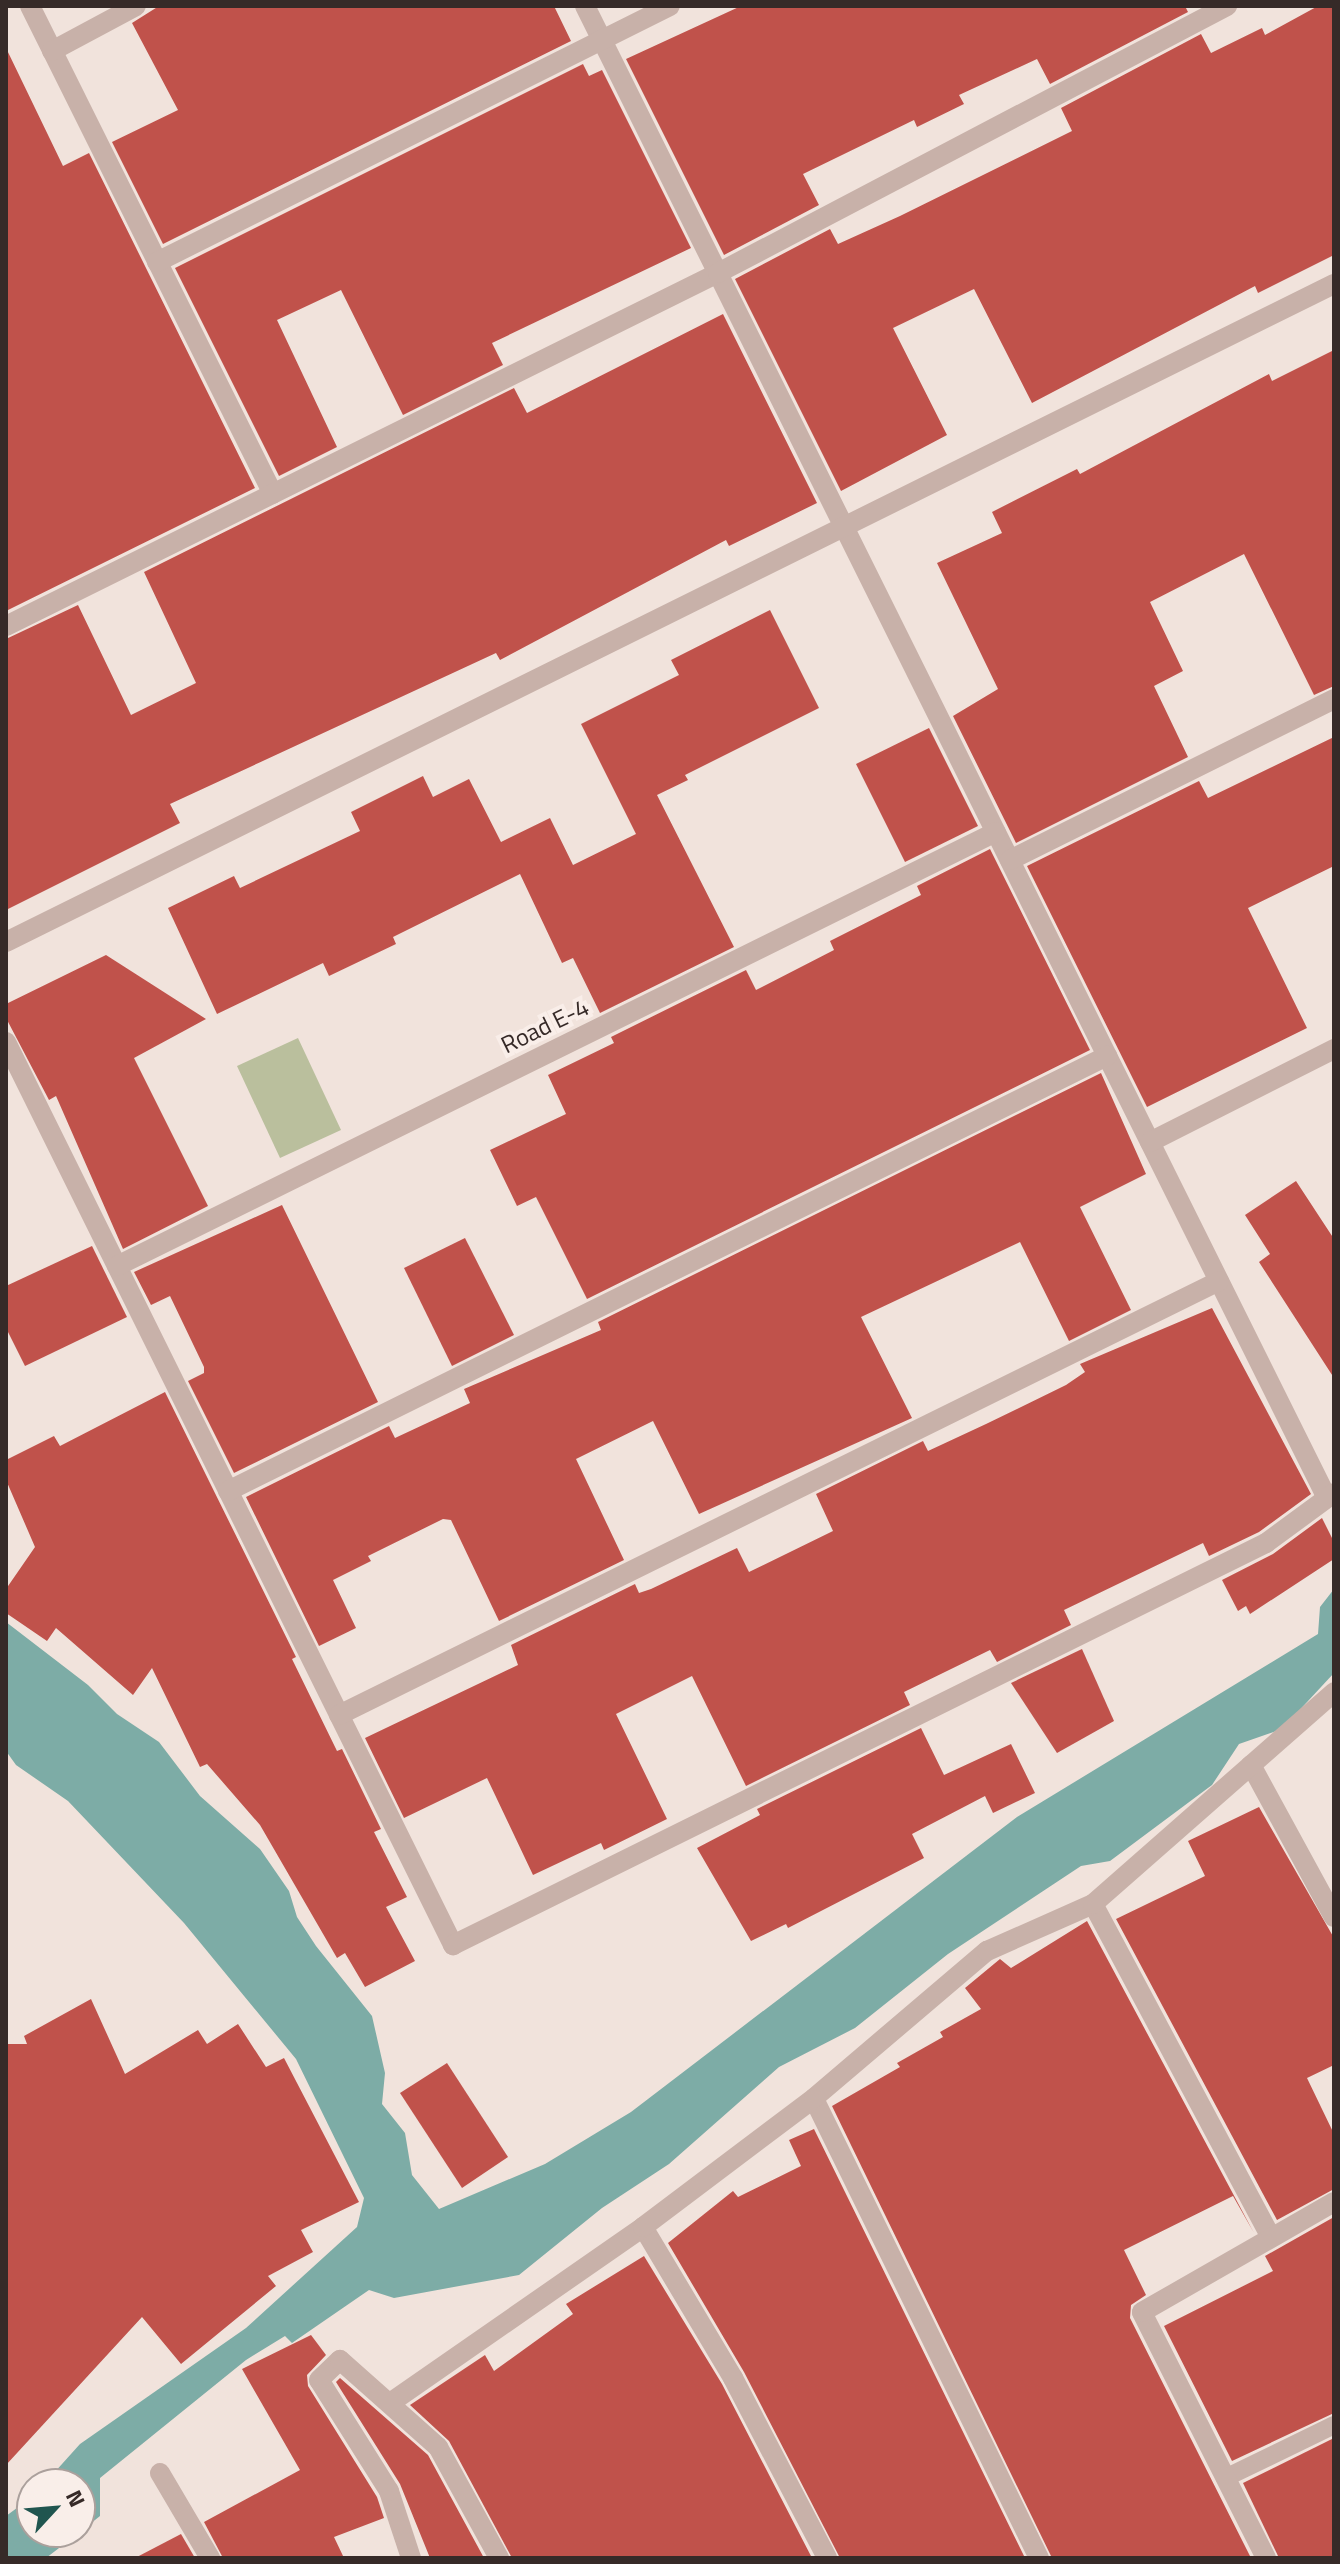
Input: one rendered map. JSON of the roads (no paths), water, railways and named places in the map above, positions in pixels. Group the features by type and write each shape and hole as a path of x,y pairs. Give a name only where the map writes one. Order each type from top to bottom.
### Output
{"street":[{"path":"30,6 273,494"},
{"path":"52,51 136,6"},
{"path":"6,1042 453,1945 1266,1543 1331,1496 1219,1281 585,6"},
{"path":"157,262 670,6"},
{"path":"6,626 718,273 1227,6"},
{"path":"6,942 1334,284"},
{"path":"1010,860 1334,699"},
{"name":"Road E-4","path":"117,1266 996,832"},
{"path":"1150,1142 1334,1049"},
{"path":"228,1491 1107,1056"},
{"path":"339,1715 1219,1281"},
{"path":"390,2403 643,2227 814,2099 987,1951 1093,1904 1334,1692"},
{"path":"1251,1765 1334,1917"},
{"path":"1093,1904 1271,2237"},
{"path":"814,2099 1039,2558"},
{"path":"1266,2558 1142,2312 1334,2202"},
{"path":"643,2227 733,2378 827,2558"},
{"path":"411,2558 389,2491 319,2380 340,2360 438,2447 499,2558"},
{"path":"160,2473 210,2558"}],"lane":[{"path":"1225,2478 1334,2425"}],"water":[{"path":"1334,1589 1334,1673 1282,1729 1239,1744 1212,1785 1110,1861 1081,1866 948,1954 855,2028 779,2067 669,2164 602,2208 519,2275 394,2298 369,2290 292,2343 285,2336 246,2360 100,2478 100,2516 96,2519 96,2468 58,2468 80,2444 246,2328 357,2227 364,2198 296,2059 184,1923 68,1801 16,1765 6,1751 6,1622 88,1685 117,1714 159,1742 200,1796 260,1849 289,1891 297,1917 316,1946 372,2016 385,2073 382,2104 405,2133 412,2175 439,2209 545,2164 631,2112 1017,1817 1318,1634 1320,1607"},
{"path":"16,2509 16,2548 59,2548 46,2558 6,2558 6,2516"}]}
